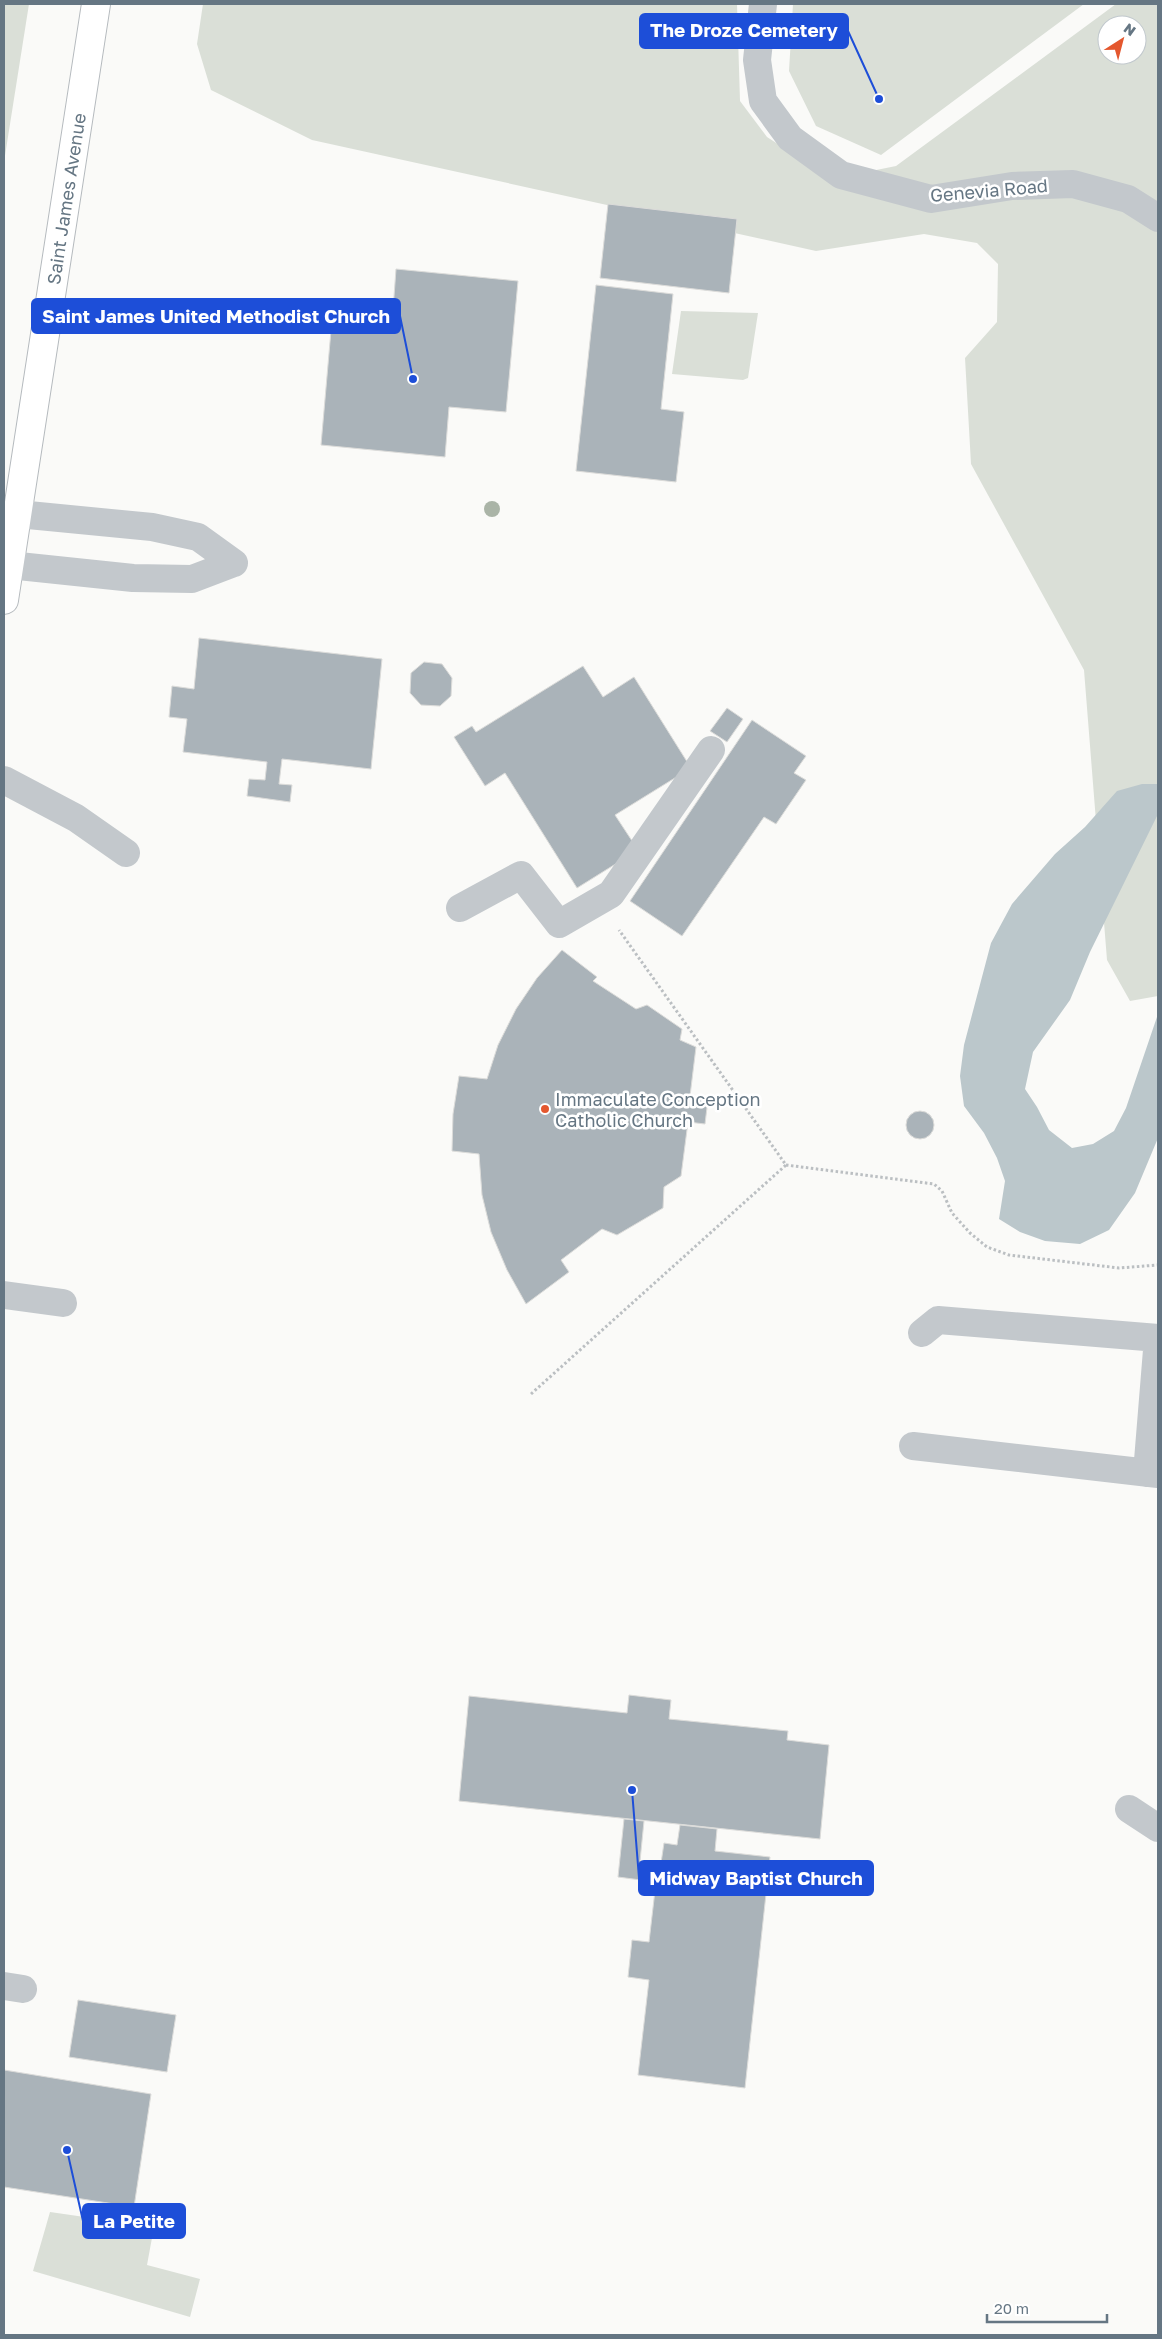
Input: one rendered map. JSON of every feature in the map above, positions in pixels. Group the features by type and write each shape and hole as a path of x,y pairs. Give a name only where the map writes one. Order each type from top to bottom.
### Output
{"main road":[{"name":"Saint James Avenue","path":"4,600 96,4"}],"street":[{"name":"Genevia Road","path":"763,4 757,60 763,101 790,138 841,174 931,199 1012,186 1073,184 1128,199 1158,218"},
{"path":"9,564 133,578 192,579 234,563 198,537 152,526 18,514"},
{"path":"460,908 521,875 559,924 611,894 711,750"},
{"path":"4,780 76,818 126,853"},
{"path":"4,1294 63,1303"},
{"path":"913,1446 1153,1474 1158,1338 938,1320 922,1333"},
{"path":"1129,1809 1158,1828"}],"path":[{"path":"604,898 627,917 617,928 786,1166 934,1184 942,1191 952,1213 970,1233 988,1247 1009,1255 1119,1268 1158,1265"},
{"path":"531,1394 786,1166"}],"shaded area":[{"path":"4,4 29,4 4,162"},
{"path":"203,4 737,4 740,101 767,137 832,179 896,166 1097,18 1097,65 1147,65 1147,15 1101,15 1116,4 1158,4 1158,996 1130,1001 1107,960 1084,670 971,464 965,358 997,322 998,264 977,243 924,234 816,251 312,140 211,90 197,44"},
{"path":"793,4 1084,4 881,155 816,126 789,71"},
{"path":"681,311 758,313 748,378 743,380 672,374"},
{"path":"1142,784 1158,784 1158,814 1090,952 1070,1000 1033,1052 1025,1089 1049,1130 1072,1148 1093,1144 1114,1131 1126,1108 1158,1014 1158,1138 1135,1193 1109,1230 1080,1244 1045,1241 1020,1232 999,1219 1005,1181 997,1158 984,1133 964,1106 960,1076 964,1045 991,943 1012,904 1055,854 1085,827 1117,791"},
{"path":"50,2212 154,2227 147,2265 200,2279 190,2317 33,2271"}],"building":[{"path":"608,204 737,219 729,293 600,278"},
{"path":"396,269 518,281 506,412 449,407 445,457 321,445 332,319 392,324"},
{"path":"596,285 673,294 661,409 684,412 676,482 576,471"},
{"path":"199,638 382,659 371,769 282,759 279,784 292,785 290,802 247,796 249,779 265,780 267,762 183,752 187,719 169,717 172,686 194,689"},
{"path":"424,662 442,664 452,678 451,696 440,706 421,705 410,693 411,673"},
{"path":"583,666 603,697 634,677 691,768 615,815 638,850 577,888 505,773 485,786 454,737 472,726 476,732"},
{"path":"727,708 743,719 727,742 710,731"},
{"path":"752,720 806,756 794,773 806,780 776,824 764,817 682,936 630,901"},
{"path":"562,950 597,977 593,981 636,1009 647,1005 682,1029 680,1040 696,1047 690,1096 708,1099 705,1124 688,1122 681,1176 664,1187 663,1208 617,1235 602,1229 561,1260 569,1272 526,1304 507,1270 491,1232 482,1195 479,1154 452,1151 453,1114 459,1076 487,1079 498,1045 516,1009 537,978"},
{"path":"920,1111 930,1115 934,1125 930,1135 920,1139 910,1135 906,1125 910,1115"},
{"path":"629,1695 671,1700 669,1719 788,1731 787,1740 829,1745 820,1839 459,1801 469,1696 627,1713"},
{"path":"624,1819 644,1821 640,1861 661,1863 664,1843 677,1845 680,1825 717,1829 715,1851 770,1857 745,2088 638,2075 649,1980 628,1977 632,1940 649,1942 656,1882 618,1877"},
{"path":"78,2000 176,2015 167,2072 69,2057"},
{"path":"4,2070 151,2094 134,2207 4,2187"}],"place":[{"name":"The Droze Cemetery","path":"879,99"},
{"name":"Saint James United Methodist Church","path":"413,379"},
{"name":"Immaculate Conception Catholic Church","path":"545,1109"},
{"name":"Midway Baptist Church","path":"632,1790"},
{"name":"La Petite","path":"67,2150"}]}
